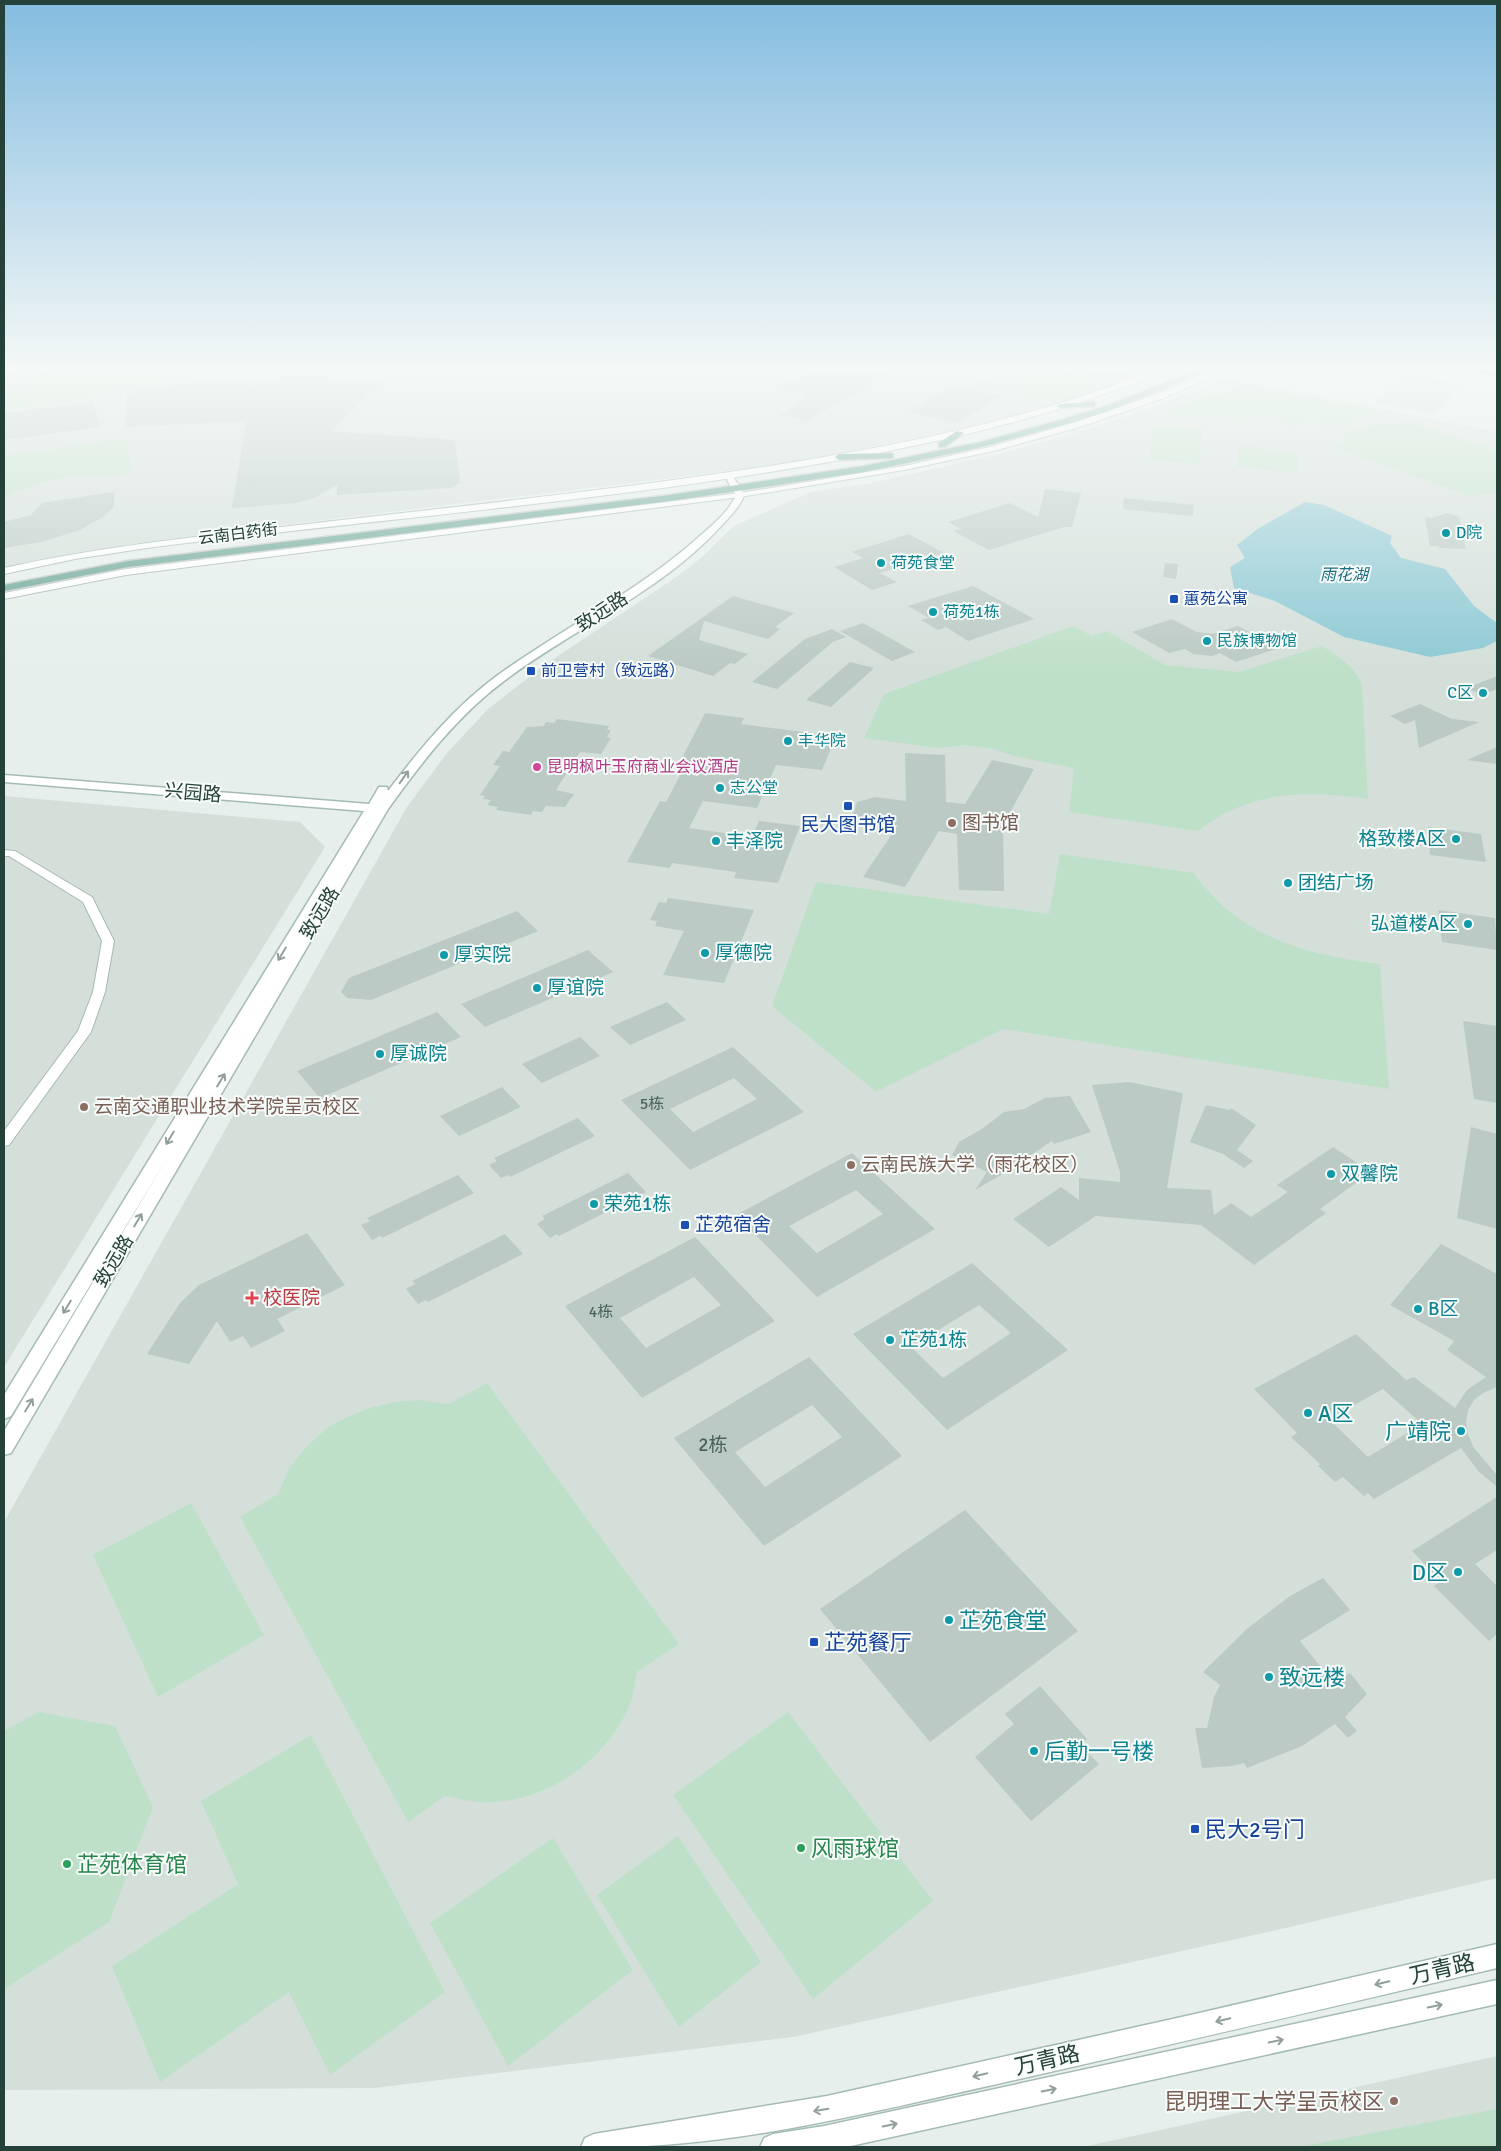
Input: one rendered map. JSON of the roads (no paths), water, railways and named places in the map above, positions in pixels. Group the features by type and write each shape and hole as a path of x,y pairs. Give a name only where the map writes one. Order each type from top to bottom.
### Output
{"main road":[{"name":"云南白药街","path":"4,578 139,553 664,489 731,489 776,474 812,468"},
{"name":"云南白药街","path":"4,588 137,562 670,498 782,483 865,468"},
{"path":"776,474 772,479 782,483"},
{"path":"664,489 673,492 670,498"},
{"name":"致远路","path":"4,1411 373,812 436,736 469,704 535,655 685,557 722,521 731,489"},
{"name":"兴园路","path":"4,778 373,812"},
{"name":"兴园路","path":"4,786 373,812"},
{"name":"致远路","path":"4,1447 373,812"},
{"name":"万青路","path":"594,2147 827,2109 1195,2027 1497,1956"},
{"name":"万青路","path":"774,2147 824,2139 1497,1992"}],"street":[{"path":"4,571 69,558 174,542 771,468"},
{"path":"4,596 161,567 731,489 901,468"},
{"path":"4,853 11,853 88,900 108,941 99,992 84,1032 4,1141"}],"water":[{"name":"雨花湖","path":"1305,502 1324,505 1392,536 1390,543 1401,558 1445,569 1474,606 1497,623 1497,641 1483,648 1430,657 1344,637 1275,601 1234,588 1230,567 1245,558 1237,545 1259,528"}],"place":[{"name":"D院","path":"1446,533"},
{"name":"荷苑食堂","path":"881,563"},
{"name":"蕙苑公寓","path":"1174,599"},
{"name":"荷苑1栋","path":"933,612"},
{"name":"民族博物馆","path":"1207,641"},
{"name":"前卫营村（致远路）","path":"531,671"},
{"name":"C区","path":"1483,693"},
{"name":"丰华院","path":"788,741"},
{"name":"昆明枫叶玉府商业会议酒店","path":"537,767"},
{"name":"志公堂","path":"720,788"},
{"name":"民大图书馆","path":"848,806"},
{"name":"图书馆","path":"952,823"},
{"name":"格致楼A区","path":"1456,839"},
{"name":"丰泽院","path":"716,841"},
{"name":"团结广场","path":"1288,883"},
{"name":"弘道楼A区","path":"1468,924"},
{"name":"厚德院","path":"705,953"},
{"name":"厚实院","path":"444,955"},
{"name":"厚谊院","path":"537,988"},
{"name":"厚诚院","path":"380,1054"},
{"name":"云南交通职业技术学院呈贡校区","path":"84,1107"},
{"name":"云南民族大学（雨花校区）","path":"851,1165"},
{"name":"双馨院","path":"1331,1174"},
{"name":"荣苑1栋","path":"594,1204"},
{"name":"芷苑宿舍","path":"685,1225"},
{"name":"校医院","path":"252,1298"},
{"name":"B区","path":"1418,1309"},
{"name":"芷苑1栋","path":"890,1340"},
{"name":"A区","path":"1308,1413"},
{"name":"广靖院","path":"1461,1431"},
{"name":"D区","path":"1458,1572"},
{"name":"芷苑食堂","path":"949,1620"},
{"name":"芷苑餐厅","path":"814,1642"},
{"name":"致远楼","path":"1269,1677"},
{"name":"后勤一号楼","path":"1034,1751"},
{"name":"民大2号门","path":"1195,1829"},
{"name":"风雨球馆","path":"801,1848"},
{"name":"芷苑体育馆","path":"67,1864"},
{"name":"昆明理工大学呈贡校区","path":"1394,2101"}]}
